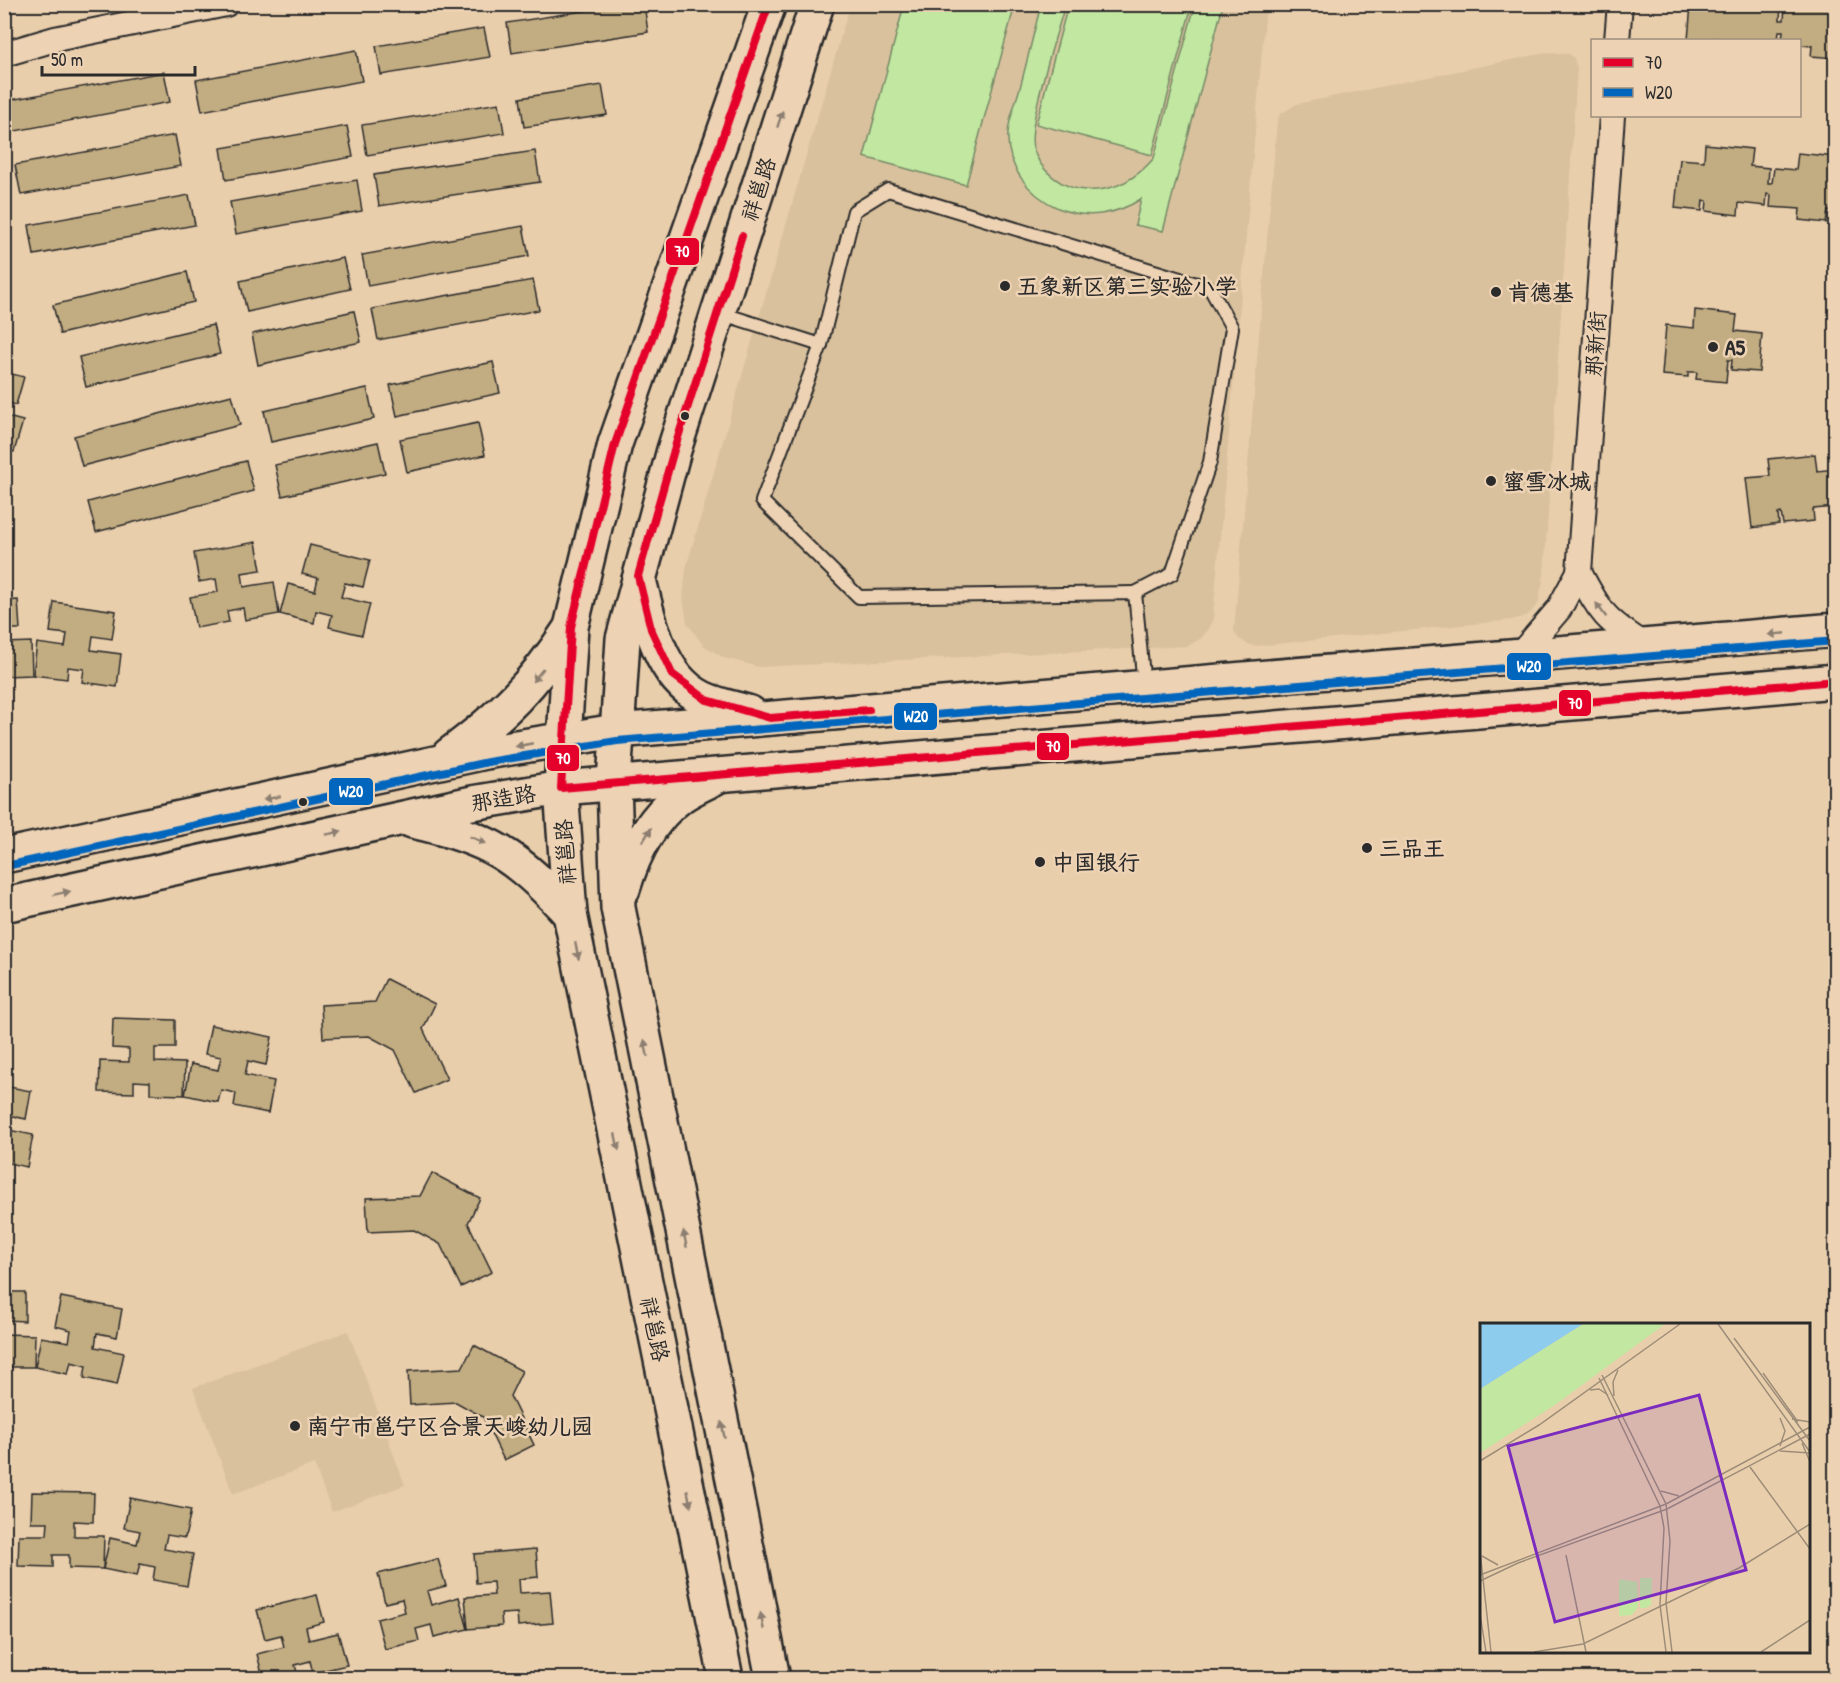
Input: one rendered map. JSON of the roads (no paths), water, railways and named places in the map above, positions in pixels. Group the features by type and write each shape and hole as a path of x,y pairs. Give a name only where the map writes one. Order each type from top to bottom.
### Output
{"street":[{"path":"4,54 55,39 225,4"},
{"name":"祥邕路","path":"726,1678 570,915 561,788 571,627 615,444 768,4"},
{"name":"祥邕路","path":"773,1678 618,908 614,782 623,639 638,576 674,450 817,4"},
{"path":"1617,39 1620,4"},
{"name":"那新街","path":"1579,572 1612,117"},
{"path":"1579,572 1600,612 1616,627 1646,646"},
{"path":"1518,657 1559,609 1579,572"},
{"path":"638,576 651,629 672,674 707,700 770,718"},
{"path":"441,761 494,722 540,674 571,627"},
{"path":"4,856 441,761 563,737 616,730 1836,630"},
{"name":"那造路","path":"4,905 401,818 561,788 1836,681"},
{"path":"618,908 630,863 652,826 680,796 722,773"},
{"path":"401,818 453,830 500,849 542,883 570,915"}],"lane":[{"path":"888,189 1210,288 1232,328 1210,462 1172,574 1135,593 859,597 762,501 821,345 854,210 888,189"},
{"path":"718,312 821,345"},
{"path":"1135,593 1144,687"}],"place":[{"name":"五象新区第三实验小学","path":"1005,286"},
{"name":"肯德基","path":"1496,292"},
{"name":"A5","path":"1713,347"},
{"name":"蜜雪冰城","path":"1491,481"},
{"name":"三品王","path":"1367,848"},
{"name":"中国银行","path":"1040,862"},
{"name":"南宁市邕宁区合景天峻幼儿园","path":"295,1426"}]}
